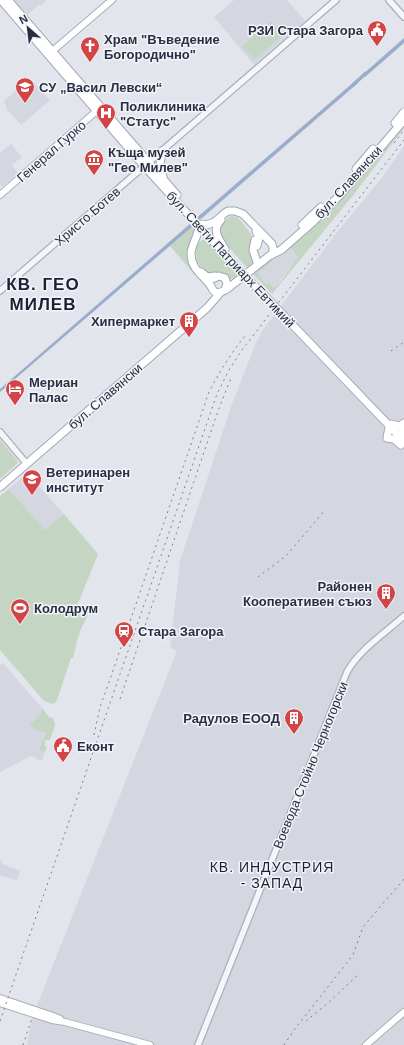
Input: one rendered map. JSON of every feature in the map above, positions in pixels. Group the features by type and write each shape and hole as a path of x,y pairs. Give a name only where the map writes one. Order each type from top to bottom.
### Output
{"main road":[{"name":"бул. Свети Патриарх Евтимий","path":"0,0 49,52 199,223 225,249 241,269"},
{"name":"бул. Свети Патриарх Евтимий","path":"8,0 49,52"},
{"path":"49,52 107,0"},
{"path":"49,52 112,0"},
{"name":"Генерал Гурко","path":"0,195 99,109"},
{"name":"бул. Славянски","path":"270,243 278,245 324,204 345,182 404,112"},
{"name":"бул. Славянски","path":"0,487 210,306 222,292 256,265 281,250 336,200 404,120"},
{"path":"162,151 160,165 165,181"},
{"name":"бул. Свети Патриарх Евтимий","path":"147,164 165,181 209,237 390,425 404,436"},
{"path":"209,237 203,237 199,240 195,249 195,259 198,268 204,275 210,277 222,276 226,281 227,287 222,292 216,292 195,269 192,259 192,247 198,235 199,223 210,225 226,212 237,211 244,215 270,243 273,250 269,257 261,257 257,249"},
{"path":"225,249 216,233 218,223 226,215 240,215 258,235 256,265"},
{"path":"244,219 256,239 253,250 256,265"},
{"path":"257,249 262,241 270,243"},
{"path":"210,306 212,300 211,280 215,276"},
{"path":"226,281 232,282 238,280"},
{"path":"390,425 399,426 404,423"},
{"path":"404,423 402,429 404,436"},
{"name":"бул. Свети Патриарх Евтимий","path":"390,425 402,443"},
{"path":"0,998 53,1016 65,1022"},
{"path":"0,1003 52,1020 65,1022 150,1045"},
{"path":"366,1045 404,1012"}],"street":[{"name":"Христо Ботев","path":"0,291 336,0"},
{"path":"389,0 404,17"},
{"path":"0,432 27,464"},
{"name":"Воевода Стойно Черногорски","path":"198,1045 347,672 350,666 361,654 404,616"}],"shaded area":[{"path":"12,0 47,0 26,16"},
{"path":"234,0 287,0 305,21 254,65 214,17"},
{"name":"СУ „Васил Левски“","path":"32,80 50,100 21,125 6,108 7,107 3,102 21,86 23,88"},
{"path":"11,144 22,157 12,165 18,173 2,187 0,184 0,153"},
{"path":"404,146 404,1045 27,1045 32,1018 177,651 170,648 180,561 231,407 255,345 262,331 338,231 381,179"},
{"path":"290,247 298,257 274,288 268,282 267,284 258,273"},
{"name":"Ветеринарен институт","path":"27,473 64,514 46,531 9,489"},
{"path":"3,663 42,708 40,715 30,724 33,728 46,733 39,750 45,752 42,761 31,756 0,772 0,665"},
{"path":"0,858 3,864 20,871 17,881 0,875"}],"green space":[{"path":"271,21 283,35 254,60 242,46"},
{"path":"404,124 404,128 355,193 272,294 252,273 338,202","holes":["290,247 298,257 281,281 274,288 268,282 266,284 258,273"]},
{"path":"231,216 240,220 251,234 254,246 254,261 253,265 248,269 221,238 219,228 222,222"},
{"path":"193,226 195,231 189,264 196,274 195,275 170,246"},
{"path":"204,239 206,239 241,275 231,279 221,274 209,275 205,272 198,263 196,257 197,247"},
{"path":"0,440 18,463 0,479"},
{"path":"9,489 45,530 64,514 98,554 77,606 89,612 80,631 73,658 71,658 57,700 54,704 44,701 0,650 0,496"},
{"path":"42,708 49,717 53,718 55,725 50,740 46,740 44,745 47,747 45,752 39,750 46,733 34,729 30,724 40,715"}],"water":[{"path":"404,38 404,43 365,77 362,75"},
{"path":"355,81 358,83 202,218 200,215"},
{"path":"191,223 193,226 0,392 0,389"}],"waterway":[{"path":"353,85 366,73"},
{"path":"194,222 205,213"}],"railway":[{"path":"394,143 404,130"},
{"path":"0,1021 217,394 229,370 242,350 404,140"},
{"path":"94,735 100,707 209,392 226,362 246,335"},
{"path":"391,351 404,342"},
{"path":"120,699 218,411 231,378"},
{"path":"258,577 286,556 325,510"},
{"path":"284,1045 353,955 363,927 404,879"},
{"path":"306,1021 327,1004 360,973"},
{"path":"23,1045 32,1018"}],"place":[{"name":"РЗИ Стара Загора","path":"377,47"},
{"name":"Храм \"Въведение Богородично\"","path":"90,63"},
{"name":"СУ „Васил Левски“","path":"25,104"},
{"name":"Поликлиника \"Статус\"","path":"106,130"},
{"name":"Къща музей \"Гео Милев\"","path":"94,176"},
{"name":"Хипермаркет","path":"189,338"},
{"name":"Мериан Палас","path":"15,406"},
{"name":"Ветеринарен институт","path":"32,496"},
{"name":"Районен Кооперативен съюз","path":"386,610"},
{"name":"Колодрум","path":"20,625"},
{"name":"Стара Загора","path":"124,648"},
{"name":"Радулов ЕООД","path":"294,735"},
{"name":"Еконт","path":"63,763"}],"district":[{"name":"КВ. ГЕО МИЛЕВ","path":"43,294"},
{"name":"КВ. ИНДУСТРИЯ - ЗАПАД","path":"272,876"}]}
